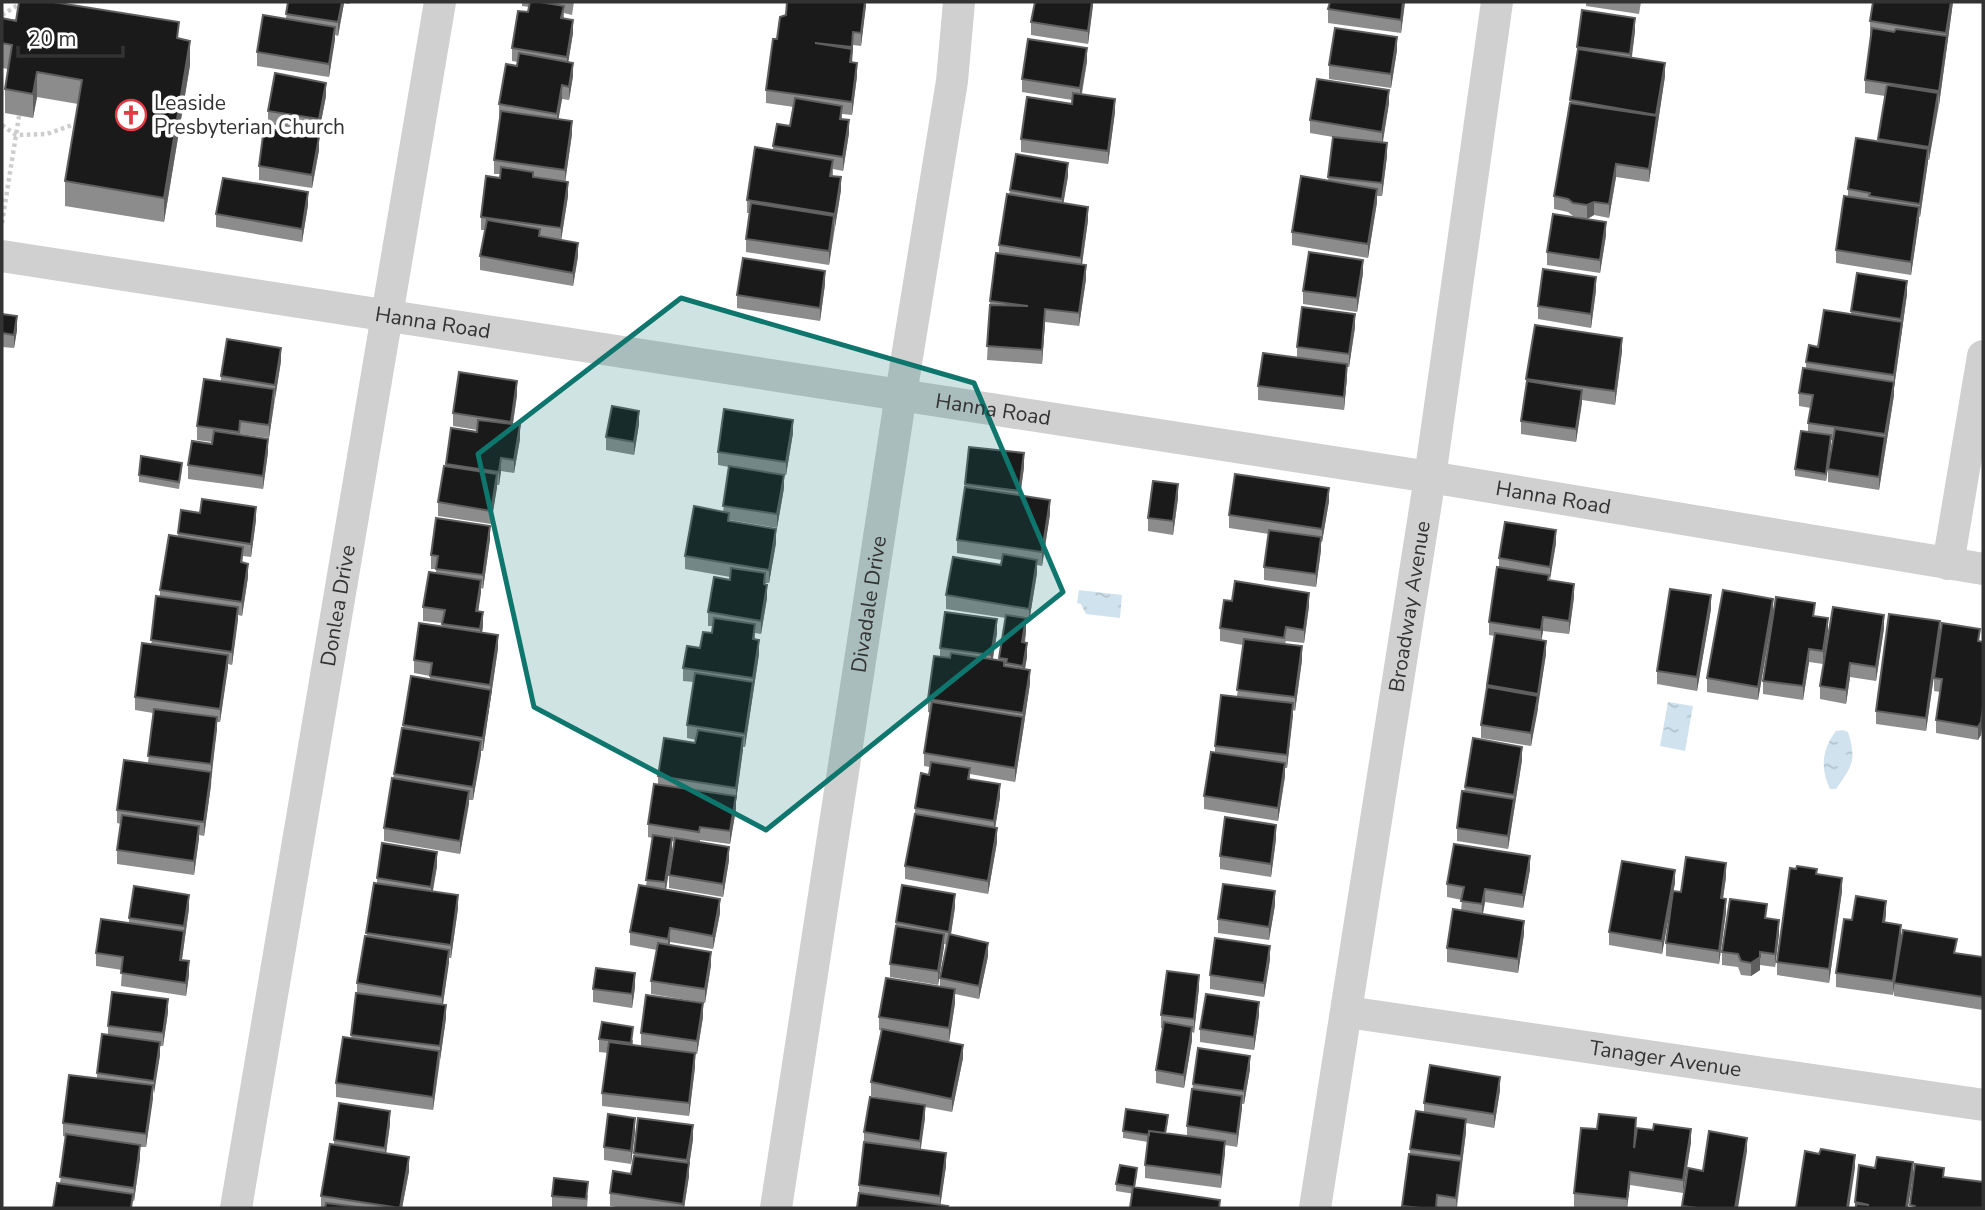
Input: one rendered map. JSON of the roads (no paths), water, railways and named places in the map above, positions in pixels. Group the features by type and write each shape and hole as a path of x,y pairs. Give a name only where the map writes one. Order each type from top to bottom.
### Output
{"street":[{"name":"Donlea Drive","path":"236,1208 440,2"},
{"name":"Divadale Drive","path":"776,1208 952,80 958,2"},
{"name":"Broadway Avenue","path":"1315,1208 1348,1012 1430,477 1497,2"},
{"name":"Hanna Road","path":"2,256 1430,477 1983,569"},
{"path":"1948,564 1983,356"},
{"name":"Tanager Avenue","path":"1348,1012 1983,1105"}],"water":[{"path":"1079,590 1122,595 1120,618 1086,614 1081,604 1077,603"},
{"path":"1668,702 1693,706 1685,751 1660,746"},
{"path":"1836,731 1848,732 1851,742 1851,763 1836,789 1830,789 1825,774 1825,752"}],"place":[{"name":"Leaside Presbyterian Church","path":"131,115"}]}
